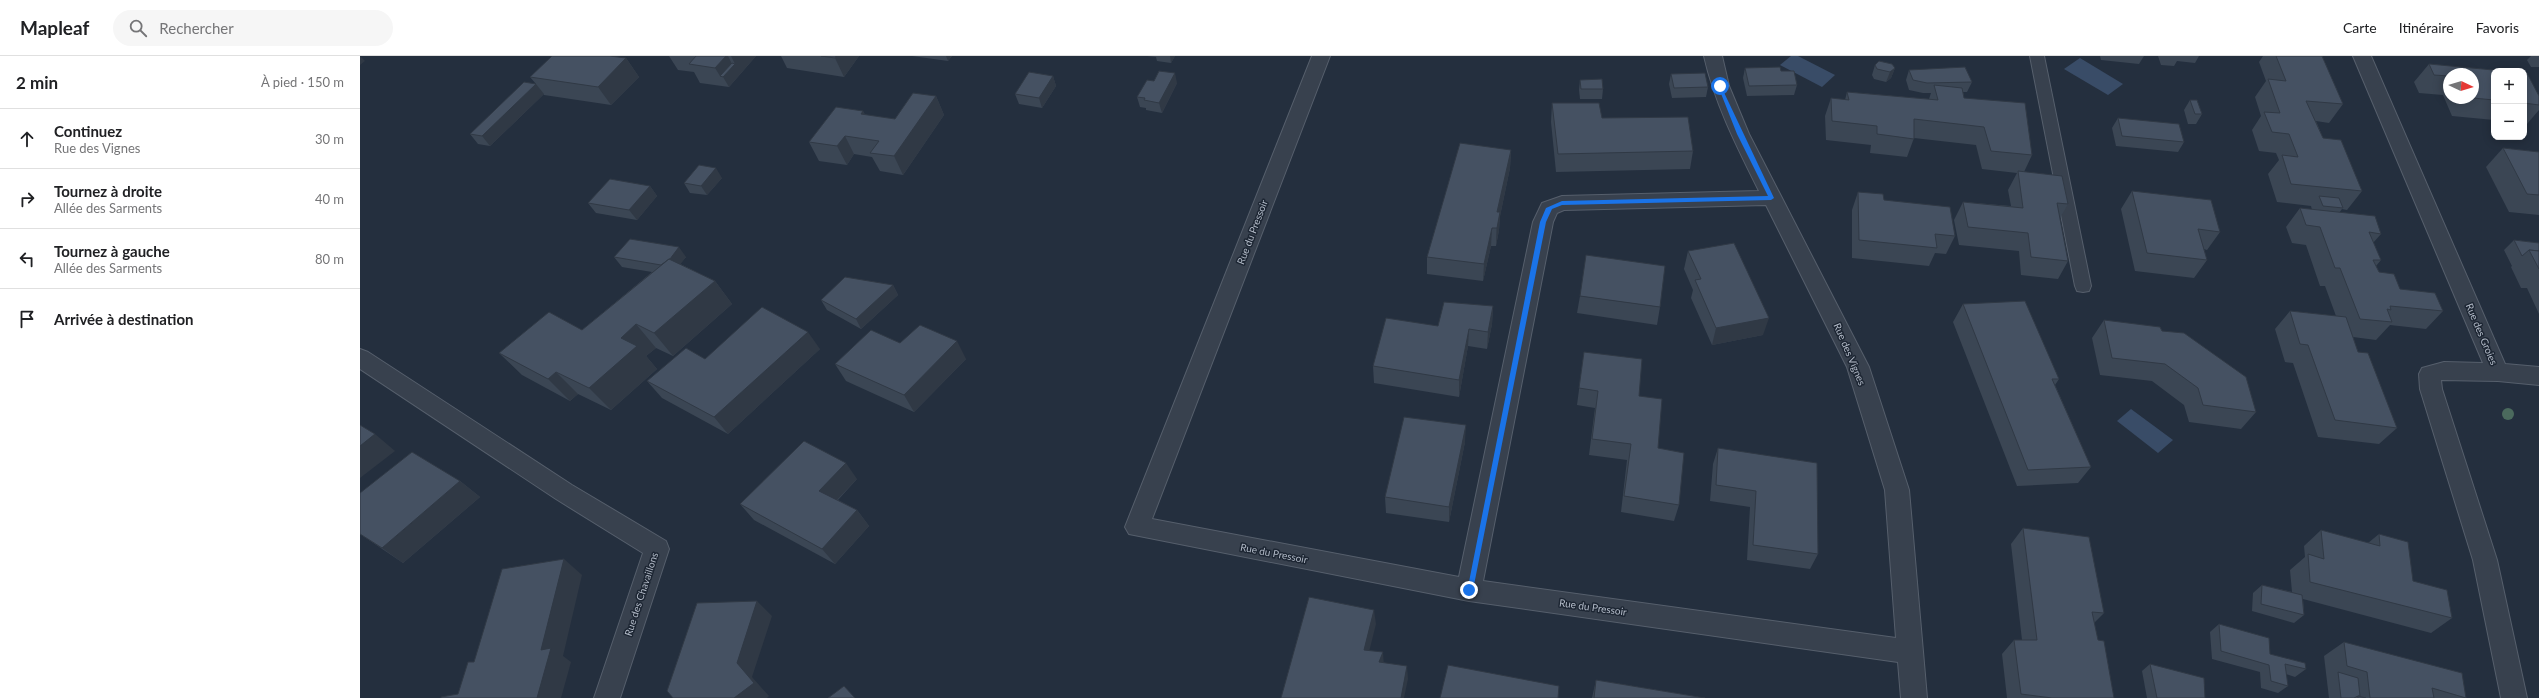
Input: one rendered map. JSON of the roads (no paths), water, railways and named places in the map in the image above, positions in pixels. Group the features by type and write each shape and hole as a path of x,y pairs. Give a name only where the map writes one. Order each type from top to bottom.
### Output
{"street":[{"name":"Rue du Pressoir","path":"1321,56 1137,527 1469,590 1911,652"},
{"name":"Rue des Vignes","path":"1713,56 1720,86 1740,134 1771,198 1842,331 1858,367 1897,490 1914,698"},
{"name":"Rue des Groies","path":"2362,56 2498,372 2444,371 2430,374 2431,389 2486,560 2514,698"},
{"path":"1469,590 1543,222 1549,208 1562,203 1771,198"},
{"name":"Rue des Chavaillons","path":"360,358 564,492 657,549 606,698"},
{"path":"2498,372 2539,376"}],"lane":[{"path":"2037,56 2083,286"}],"water":[{"path":"1791,56 1798,56 1835,75 1822,87 1780,65"},
{"path":"2080,58 2123,84 2108,95 2064,69"},
{"path":"2131,409 2173,440 2158,453 2117,421"}]}
